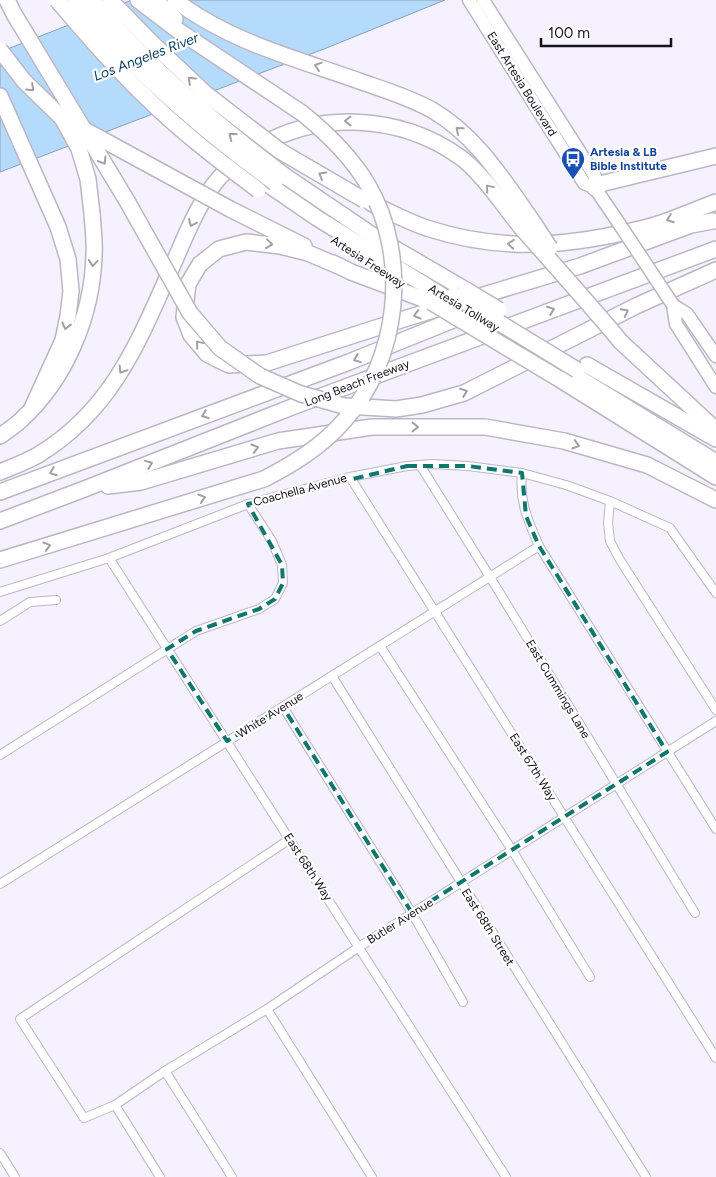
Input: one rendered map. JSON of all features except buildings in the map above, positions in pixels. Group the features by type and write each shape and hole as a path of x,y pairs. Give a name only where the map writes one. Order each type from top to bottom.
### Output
{"highway":[{"path":"0,436 22,420 53,384 70,353 82,320 92,282 94,255 88,179 79,149 7,0"},
{"name":"Artesia Freeway","path":"57,0 98,48 150,102 210,153 368,232 455,294 572,371 716,477"},
{"name":"Artesia Tollway","path":"68,0 142,80 196,129 317,218 455,294 716,462"},
{"name":"Artesia Tollway","path":"75,0 124,54 156,85 272,184"},
{"name":"Artesia Freeway","path":"92,0 119,32 174,86 229,133 272,184 431,302 716,439"},
{"path":"110,0 206,94 280,151 364,200 429,229 479,241 526,245 570,242 650,227 716,202"},
{"path":"0,560 264,479 295,462 322,442 344,422 362,397 376,370 387,340 393,307 394,271 390,245 381,212 369,186 353,162 328,134 302,113 162,20 138,0"},
{"path":"155,0 209,51"},
{"path":"175,0 213,25 246,41 380,88 432,110 456,128 476,146 494,167 553,264 579,291 621,342 716,430"},
{"path":"14,14 127,201 190,313 220,348 260,376 301,394 344,406 396,409 422,405 464,393 636,306 716,270"},
{"path":"0,50 24,81 62,117 230,209 282,234 340,267"},
{"path":"0,96 58,227 68,259 71,291 63,340 32,408"},
{"path":"0,472 38,455 71,430 96,406 122,371 140,338 199,207 219,179 240,158 266,142 296,131 334,122 354,121 410,131 460,157 527,224"},
{"path":"595,188 604,183 716,156"},
{"path":"431,302 308,253 280,246 246,242 219,249 200,264 188,284 184,317 191,334 207,354 229,365 267,363 406,318 580,266 691,225 715,221"},
{"name":"Long Beach Freeway","path":"0,492 349,362 462,316 715,221"},
{"name":"Long Beach Freeway","path":"0,521 292,407 716,249"},
{"name":"Artesia Tollway","path":"572,371 716,455"},
{"path":"87,488 141,482 278,441 372,427 486,427 564,442 646,465 716,500"}],"main road":[{"name":"East Artesia Boulevard","path":"470,0 498,34"},
{"name":"East Artesia Boulevard","path":"483,0 498,34 584,184 595,188 673,305 687,314 716,356"},
{"name":"East Artesia Boulevard","path":"673,305 676,324 716,387"}],"street":[{"name":"Coachella Avenue","path":"0,592 109,558 248,504 350,476 420,465 468,466 522,473 566,485 610,501 670,528 716,593"},
{"name":"East Cummings Lane","path":"420,465 695,912"},
{"path":"522,473 520,490 526,516 539,546 716,829"},
{"name":"East 67th Way","path":"350,476 716,1058"},
{"path":"610,501 608,523 610,541 620,560 716,710"},
{"path":"0,755 196,631 259,609 276,599 283,583 282,565 272,541 248,504"},
{"name":"White Avenue","path":"0,884 539,546"},
{"name":"East 68th Way","path":"109,558 506,1177"},
{"path":"0,620 30,602 56,600"},
{"path":"380,646 512,850 590,977"},
{"name":"East 68th Street","path":"332,676 646,1177"},
{"path":"283,707 412,914 463,1002"},
{"name":"Butler Avenue","path":"290,839 20,1019 84,1118 115,1105 165,1071 267,1009 359,947 716,722"},
{"path":"267,1009 372,1177"},
{"path":"165,1071 232,1177"},
{"path":"115,1105 160,1177"},
{"path":"0,1153 15,1177"}],"highlighted area":[{"path":"407,466 468,466 522,473 526,516 539,546 667,752 412,913 283,707 227,741 167,649 196,631 259,609 275,599 283,583 282,565 248,504"}],"water":[{"name":"Los Angeles River","path":"132,0 445,0 324,49 0,172 0,52"}],"place":[{"name":"Artesia & LB Bible Institute","path":"573,180"}]}
